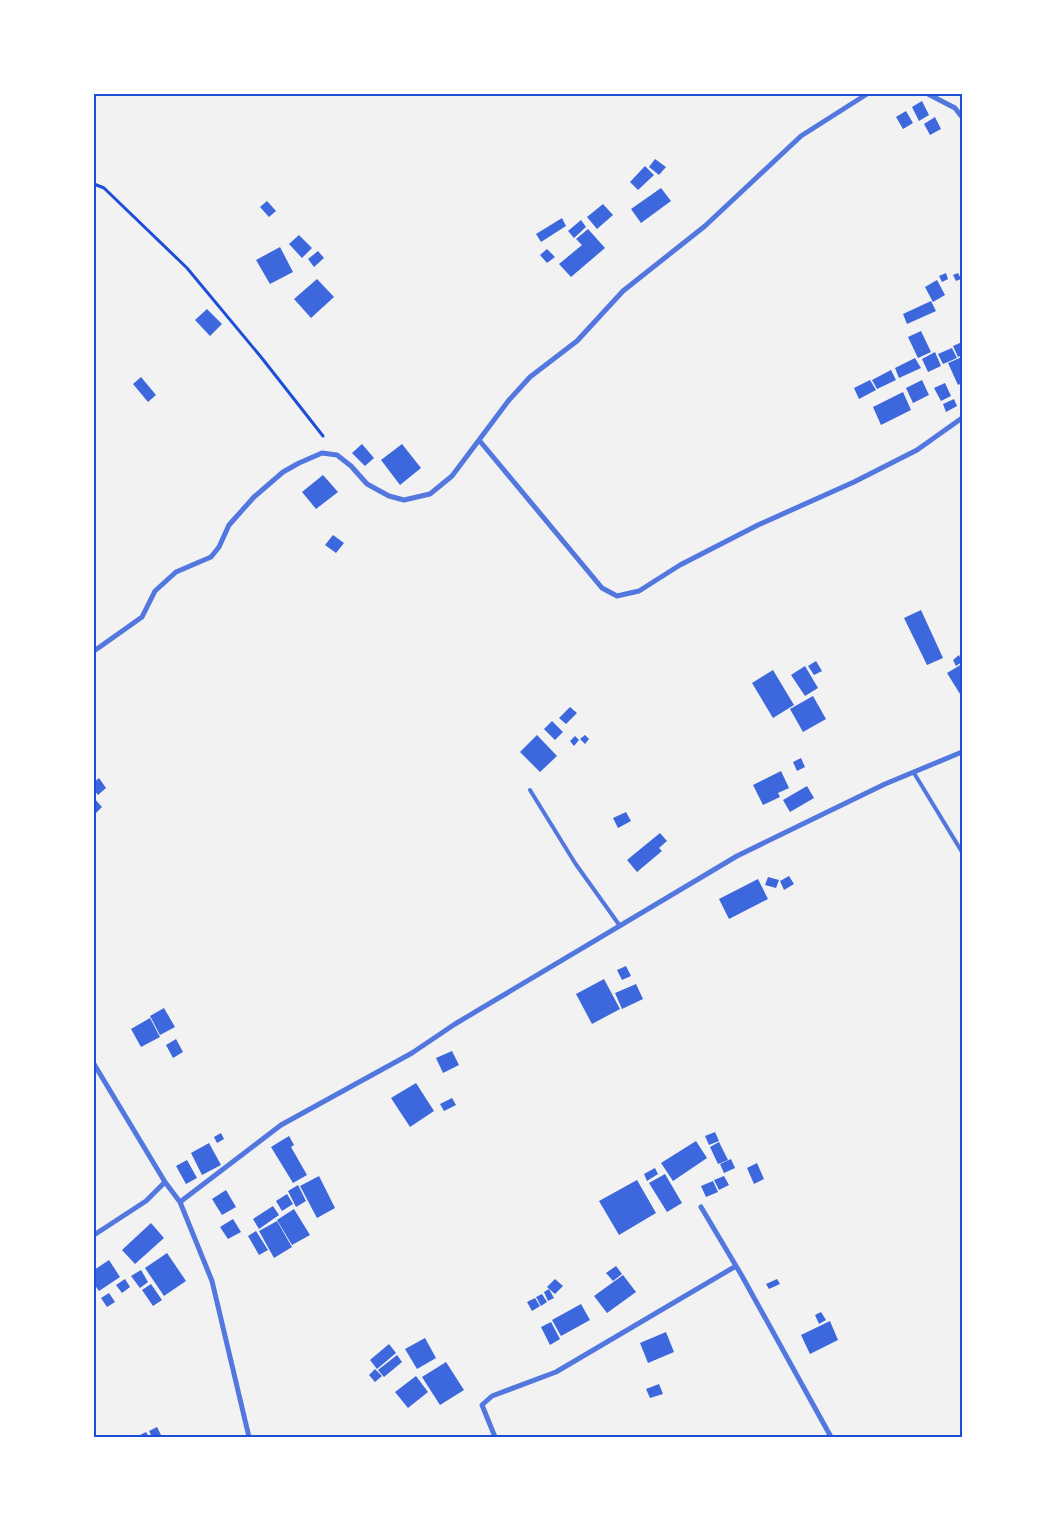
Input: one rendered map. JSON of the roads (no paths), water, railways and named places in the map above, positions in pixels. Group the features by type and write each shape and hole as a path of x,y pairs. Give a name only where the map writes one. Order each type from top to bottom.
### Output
{"street":[{"path":"94,652 142,616 155,591 176,572 210,557 219,547 229,525 254,497 283,472 322,453 338,455 367,484 389,496 404,500 430,494 452,476 509,400 530,377 577,341 623,291 706,226 801,136 867,94"},
{"path":"928,94 955,108 962,117"},
{"path":"479,440 602,588 617,596 639,591 680,565 917,450 962,418"},
{"path":"180,1202 281,1125 412,1053 455,1024 737,856 885,784 962,752"},
{"path":"94,1064 165,1182 180,1202 212,1281 249,1437"},
{"path":"94,1235 146,1201 165,1182"},
{"path":"700,1207 736,1266 831,1437"},
{"path":"495,1437 482,1405 492,1396 556,1372 736,1266"}],"lane":[{"path":"914,772 962,852"},
{"path":"530,790 575,863 620,926"}]}
